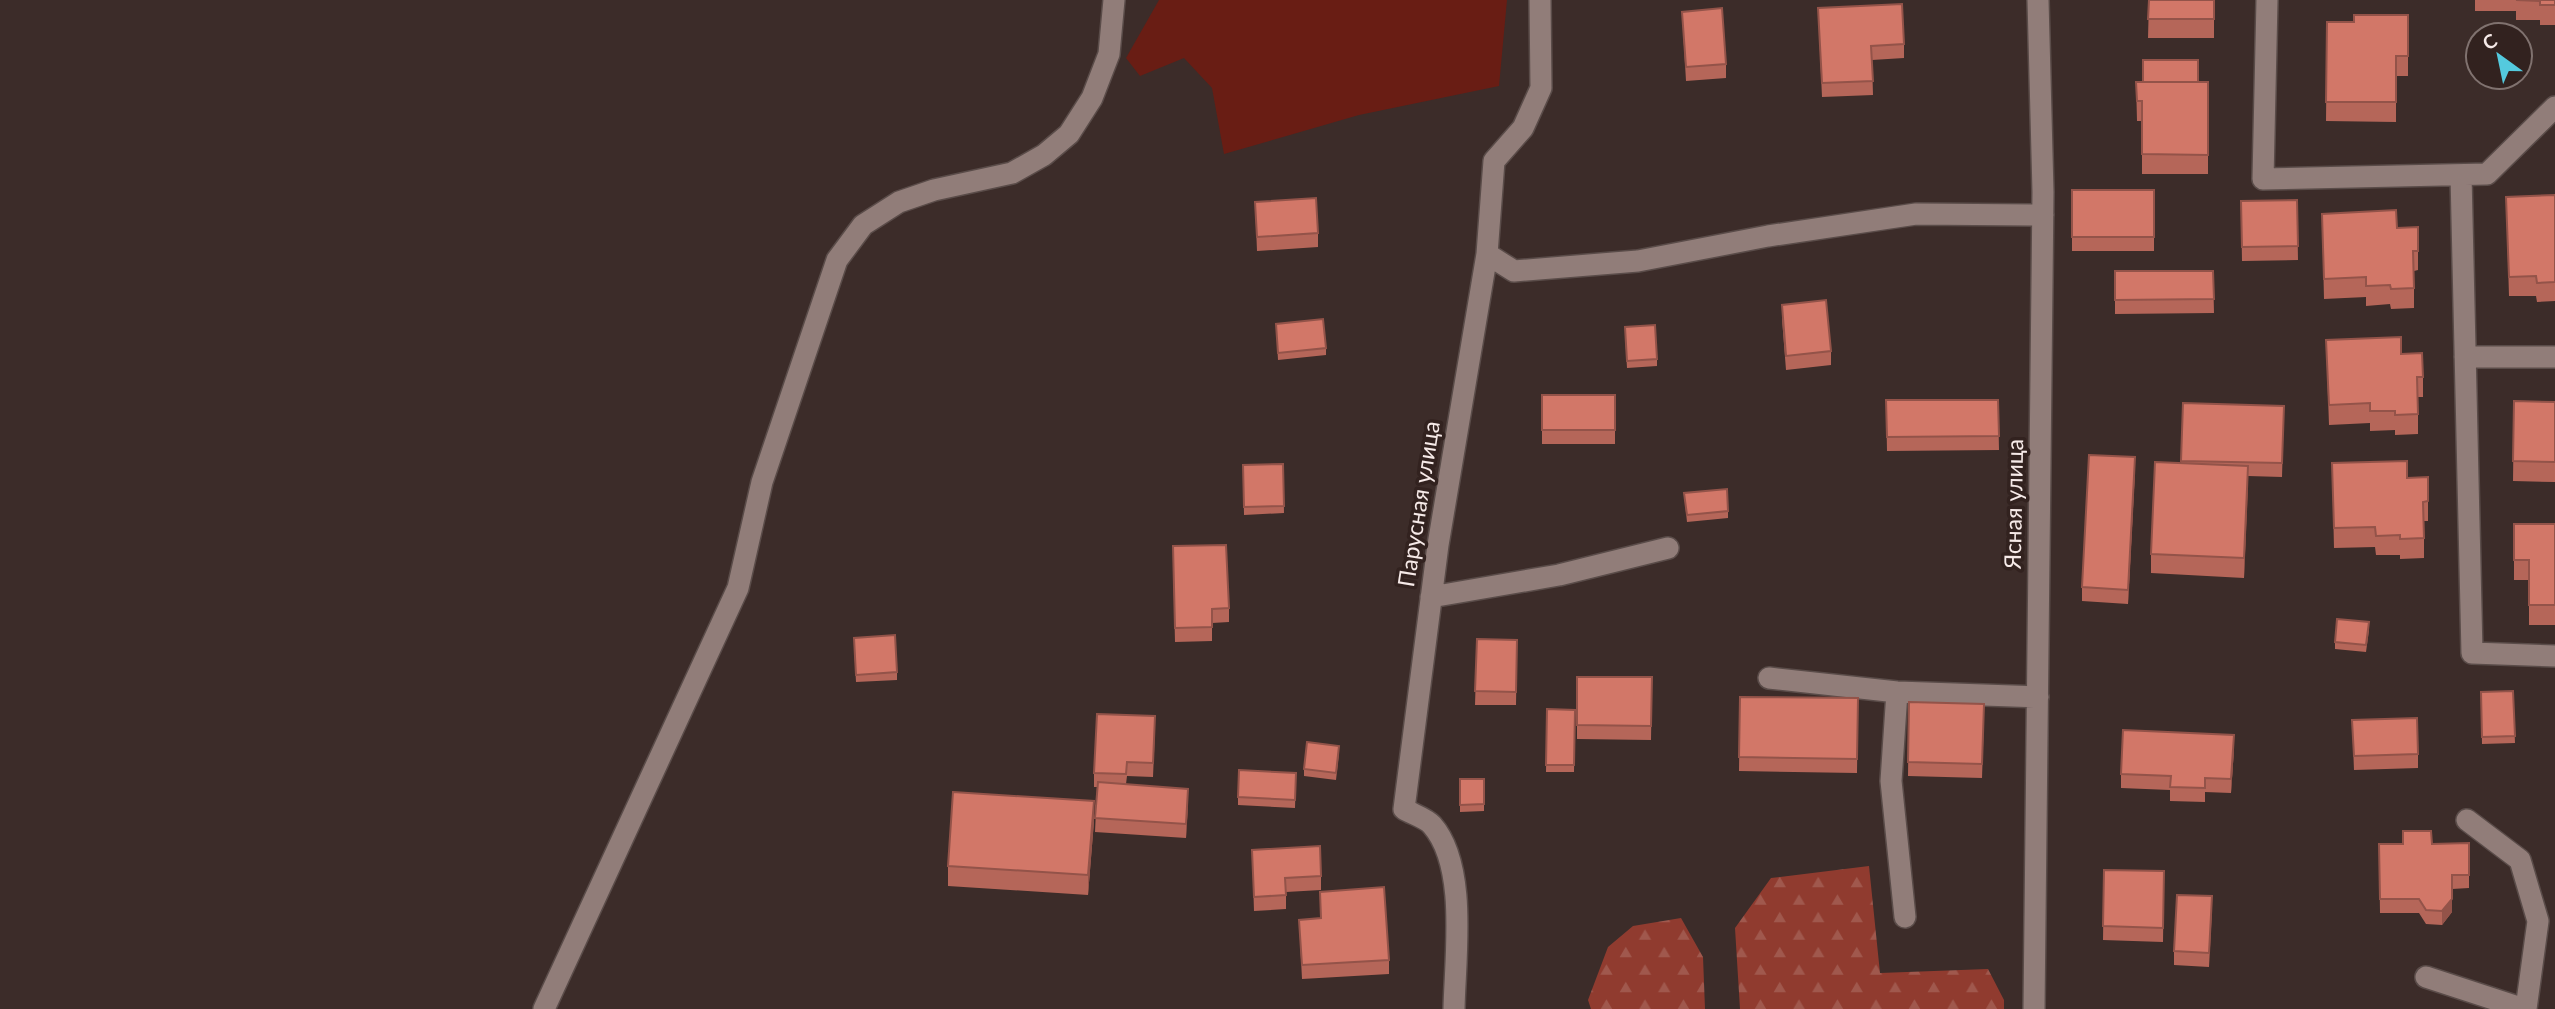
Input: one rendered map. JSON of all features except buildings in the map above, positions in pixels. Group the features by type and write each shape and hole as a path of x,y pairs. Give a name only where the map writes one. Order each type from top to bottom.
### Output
{"street":[{"path":"544,1009 738,587 761,482 837,260 863,225 899,202 934,190 1012,173 1044,155 1069,134 1092,98 1110,54 1114,0"},
{"name":"Парусная улица","path":"1454,1009 1456,889 1447,849 1431,823 1404,810 1431,597 1487,254 1494,161 1523,128 1541,88 1540,0"},
{"name":"Ясная улица","path":"2035,1009 2043,215 2038,0"},
{"path":"2267,0 2263,179 2487,174 2555,107"},
{"path":"2461,175 2472,653 2555,656"},
{"path":"1487,254 1514,271 1638,261 1768,236 1916,214 2043,215"},
{"path":"2465,357 2555,357"},
{"path":"1431,597 1559,575 1668,548"},
{"path":"1769,678 1897,692 2038,697"},
{"path":"1897,692 1891,781 1905,916"},
{"path":"2426,977 2525,1009 2538,921 2520,860 2467,820"}],"shaded area":[{"path":"1159,0 1507,0 1499,86 1359,115 1224,154 1212,88 1184,58 1140,76 1126,58"}],"green space":[{"path":"1869,866 1880,973 1988,969 2004,1000 2004,1009 1740,1009 1735,928 1771,878"},
{"path":"1681,918 1703,957 1705,1009 1591,1009 1588,1000 1608,947 1633,926"}]}
